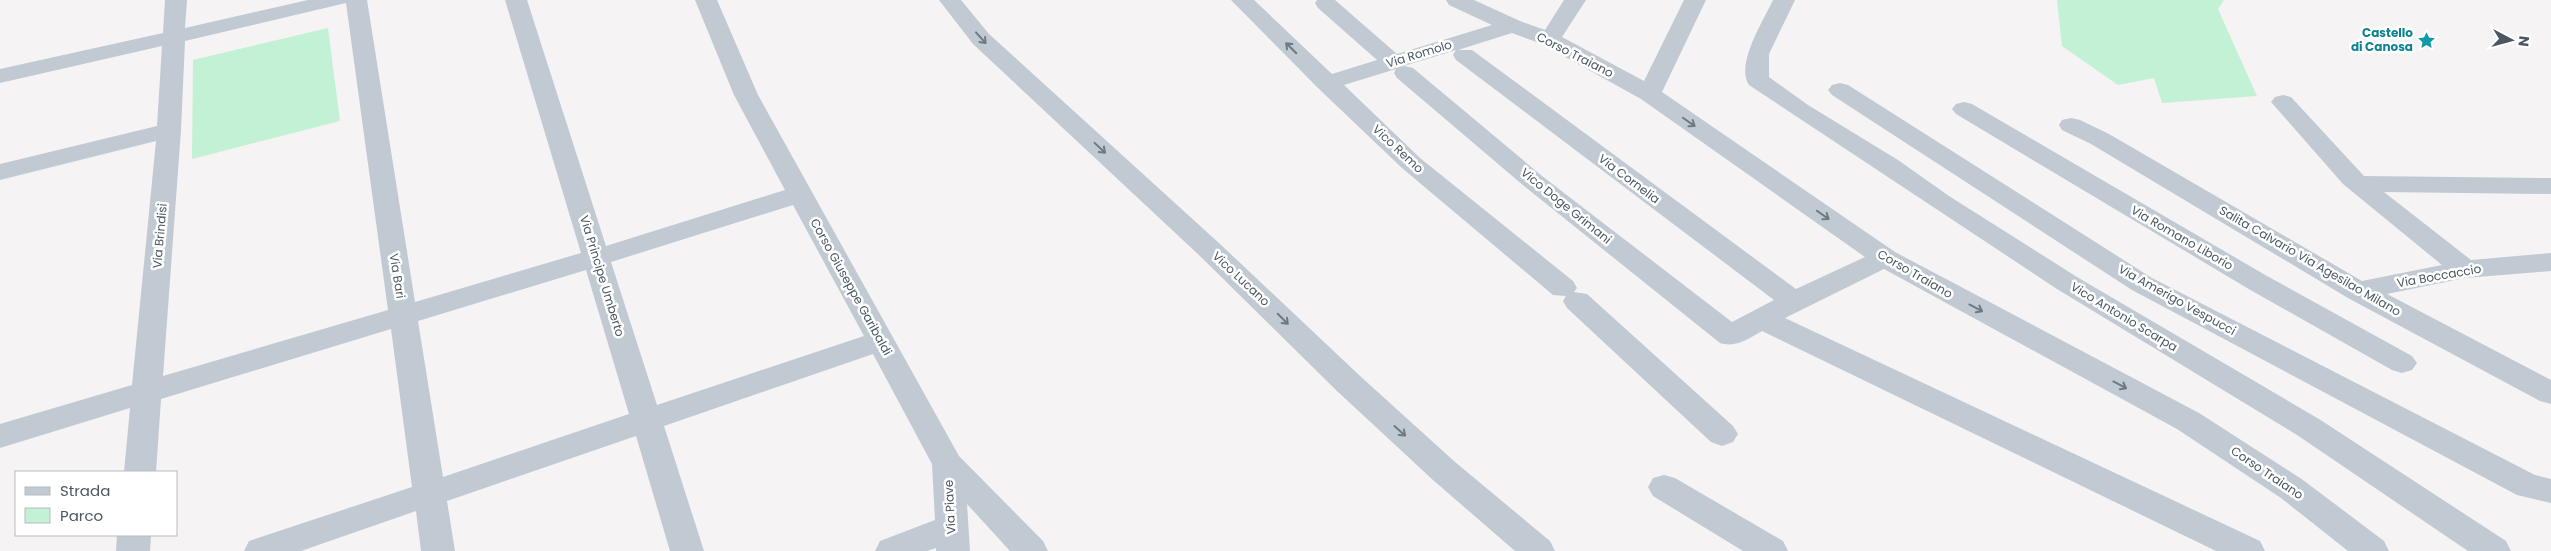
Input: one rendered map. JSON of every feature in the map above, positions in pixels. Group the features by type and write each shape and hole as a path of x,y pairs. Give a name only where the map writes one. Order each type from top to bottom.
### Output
{"street":[{"name":"Via Brindisi","path":"140,471 169,130 176,0"},
{"path":"0,76 337,0"},
{"name":"Via Bari","path":"356,0 438,551"},
{"name":"Via Principe Umberto","path":"516,0 687,551"},
{"name":"Corso Giuseppe Garibaldi","path":"706,0 746,95 948,464 1031,551"},
{"name":"Vico Lucano","path":"950,0 980,39 1210,250 1375,408 1444,471 1538,551"},
{"name":"Vico Remo","path":"1242,0 1326,83 1411,162 1570,294 1722,434"},
{"name":"Corso Traiano","path":"1457,0 1512,26 1550,39 1649,94 1885,258 2188,420 2292,489 2372,551"},
{"path":"1550,39 1575,0"},
{"path":"1649,94 1695,0"},
{"name":"Vico Antonio Scarpa","path":"1784,0 1758,54 1757,80 2066,283 2308,427 2494,551"},
{"name":"Vico Doge Grimani","path":"1326,3 1533,181 1730,336 1762,319"},
{"name":"Via Romolo","path":"1326,83 1512,26"},
{"name":"Via Cornelia","path":"1464,56 1794,301"},
{"name":"Via Amerigo Vespucci","path":"1840,90 2142,284 2539,489"},
{"path":"2283,102 2358,184 2465,269"},
{"name":"Via Romano Liborio","path":"1964,108 2258,282 2402,363"},
{"name":"Salita Calvario Via Agesilao Milano","path":"2071,125 2100,139 2358,291 2551,393"},
{"path":"0,172 169,130"},
{"path":"2358,184 2551,186"},
{"path":"0,436 596,258 800,194"},
{"path":"1762,319 1794,301 1885,258"},
{"name":"Via Boccaccio","path":"2358,291 2465,269 2551,262"},
{"path":"1762,319 2248,551"},
{"path":"261,551 880,341"},
{"name":"Via Piave","path":"948,464 952,539"},
{"path":"1664,487 1771,551"},
{"path":"133,551 134,536"},
{"path":"892,551 952,539"}],"green space":[{"path":"2057,0 2224,0 2218,9 2257,96 2162,103 2154,78 2118,85 2062,46"},
{"path":"328,28 340,121 192,159 193,60"}],"place":[{"name":"Castello di Canosa","path":"2427,40"}]}
